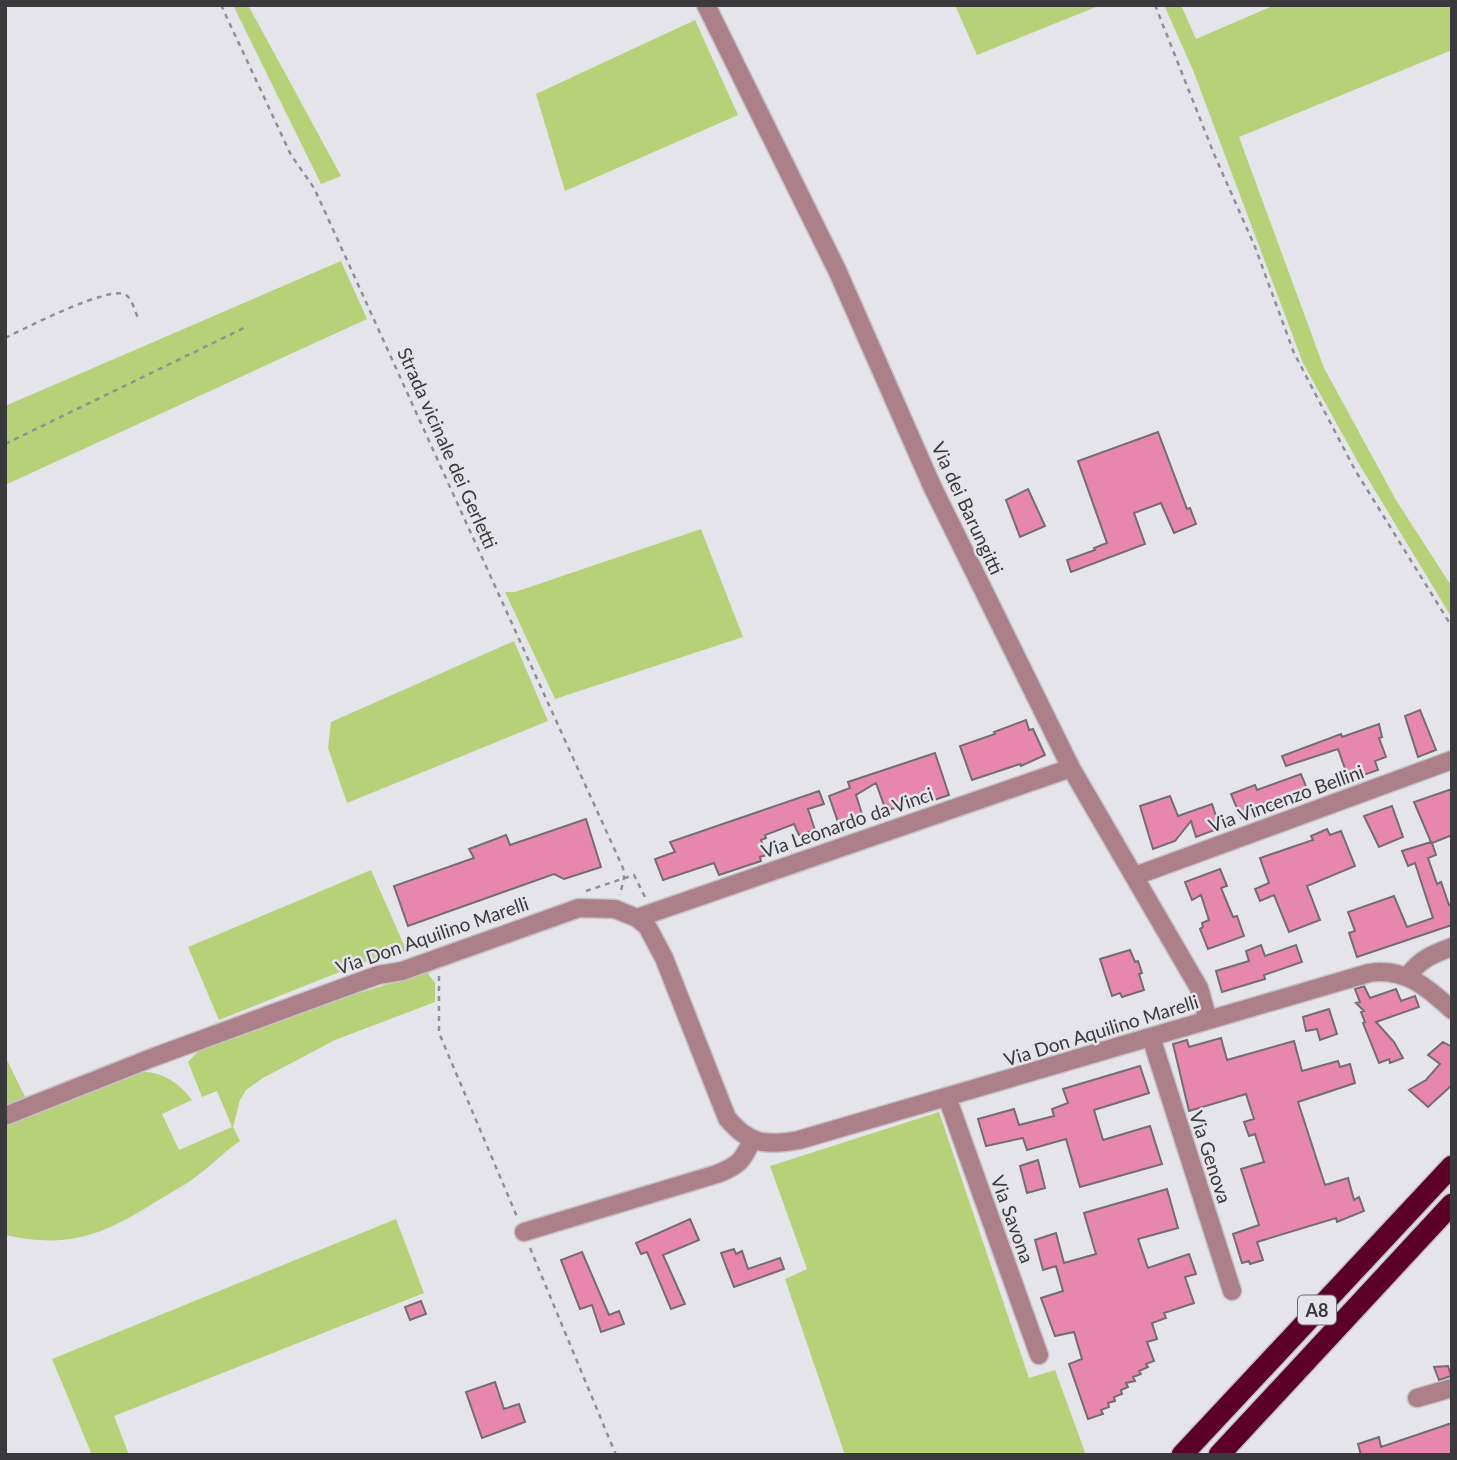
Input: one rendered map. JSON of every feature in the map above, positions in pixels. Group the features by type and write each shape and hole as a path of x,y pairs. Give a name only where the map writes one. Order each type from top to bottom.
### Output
{"highway":[{"name":"A8","path":"1182,1455 1452,1166"},
{"name":"A8","path":"1219,1455 1452,1204"}],"street":[{"name":"Via dei Barungitti","path":"706,5 837,270 932,486 1071,768 1199,988 1208,1020"},
{"name":"Via Vincenzo Bellini","path":"1135,876 1452,760"},
{"name":"Via Leonardo da Vinci","path":"637,918 1071,768"},
{"name":"Via Don Aquilino Marelli","path":"5,1116 229,1029 378,975 402,971 565,911 593,907 615,909 637,918"},
{"path":"524,1232 718,1174 743,1160 753,1139 738,1131 727,1118 664,958 647,926 637,918"},
{"path":"1408,976 1417,963 1452,947"},
{"name":"Via Don Aquilino Marelli","path":"753,1139 777,1144 799,1140 1368,973 1381,971 1408,976 1425,986 1452,1010"},
{"name":"Via Genova","path":"1151,1037 1232,1291"},
{"name":"Via Savona","path":"947,1097 1039,1355"},
{"path":"1417,1398 1452,1388"}],"path":[{"name":"Strada vicinale dei Gerletti","path":"221,5 292,155 314,188 623,868 622,892 615,909"},
{"path":"1155,5 1214,154 1255,247 1294,353 1355,470 1452,627"},
{"path":"5,338 99,296 117,293 128,297 138,318"},
{"path":"5,444 248,326"},
{"path":"635,876 647,900 663,908"},
{"path":"430,961 438,972 440,981 437,1025 442,1043 616,1455"}],"green space":[{"path":"233,5 248,5 341,176 321,184"},
{"path":"955,5 1101,5 977,55"},
{"path":"1164,5 1181,5 1196,39 1275,5 1452,5 1452,50 1239,137 1324,368 1396,500 1452,587 1452,618 1359,464 1303,363 1193,70"},
{"path":"695,20 738,115 565,191 536,94"},
{"path":"341,261 367,319 5,485 5,406"},
{"path":"701,529 743,637 555,699 505,592 515,592"},
{"path":"514,641 548,721 347,803 328,748 331,722"},
{"path":"371,870 407,952 380,956 219,1020 188,947"},
{"path":"427,972 435,983 435,1002 335,1040 263,1078 246,1090 240,1100 233,1127 240,1141 180,1187 120,1223 85,1236 49,1240 5,1235 5,1056 34,1110 137,1072 168,1078 192,1100 162,1114 179,1150 232,1127 217,1091 202,1097 188,1062 205,1044"},
{"path":"939,1112 1029,1378 1055,1370 1086,1455 845,1455 785,1279 807,1269 770,1166"},
{"path":"396,1219 424,1293 114,1416 129,1455 92,1455 52,1359"}],"building":[{"path":"1158,432 1187,509 1190,508 1196,524 1174,533 1161,503 1134,513 1145,544 1071,572 1067,560 1107,543 1078,461"},
{"path":"1028,489 1045,526 1020,537 1006,500"},
{"path":"1420,710 1436,750 1418,757 1405,716"},
{"path":"1026,720 1029,730 1033,729 1045,755 1021,766 1020,764 972,780 960,746"},
{"path":"1379,724 1382,737 1379,738 1386,757 1375,761 1378,770 1349,780 1338,749 1286,766 1282,756 1341,734 1342,737"},
{"path":"935,753 949,795 919,805 918,800 886,811 876,783 856,795 862,814 838,822 829,796 850,788 848,782"},
{"path":"1301,774 1307,789 1241,818 1231,794 1255,785 1257,790"},
{"path":"1452,789 1452,835 1432,843 1436,855 1428,858 1437,884 1441,882 1449,905 1452,904 1452,925 1357,957 1349,933 1355,931 1348,912 1394,896 1407,927 1433,918 1415,863 1408,866 1402,851 1431,842 1414,802"},
{"path":"819,791 824,804 808,809 815,830 799,835 794,824 765,835 766,838 761,840 766,855 760,857 761,861 719,875 714,863 663,880 655,859 675,852 670,842"},
{"path":"1170,796 1178,816 1212,804 1220,828 1196,837 1191,821 1175,841 1153,849 1140,806"},
{"path":"1392,806 1403,837 1379,847 1364,816"},
{"path":"586,819 601,867 564,879 554,874 408,926 394,886 474,858 469,849 506,835 510,845"},
{"path":"1327,829 1330,835 1341,831 1355,866 1307,886 1320,920 1289,932 1274,895 1260,901 1255,889 1269,883 1260,858 1313,840 1311,836"},
{"path":"1220,869 1227,886 1221,888 1233,917 1237,916 1244,936 1208,949 1200,929 1203,927 1202,923 1209,920 1201,895 1192,900 1185,882"},
{"path":"1261,945 1265,956 1296,945 1302,962 1264,975 1265,979 1222,992 1216,971 1249,961 1246,951"},
{"path":"1130,950 1135,962 1138,961 1144,990 1122,997 1120,993 1112,996 1100,959"},
{"path":"1364,986 1370,998 1396,989 1401,1001 1415,996 1419,1007 1376,1022 1394,1042 1403,1058 1390,1063 1389,1059 1379,1063 1363,1023 1365,1022 1361,1012 1364,1011 1356,1003 1360,1002 1355,989"},
{"path":"1329,1009 1337,1034 1320,1040 1317,1029 1306,1031 1303,1017"},
{"path":"1221,1038 1227,1060 1294,1041 1302,1071 1338,1061 1340,1067 1350,1064 1355,1083 1298,1102 1325,1185 1348,1178 1354,1200 1359,1197 1364,1211 1337,1222 1336,1218 1257,1242 1263,1260 1250,1264 1249,1261 1242,1263 1233,1234 1259,1225 1241,1169 1264,1162 1255,1134 1249,1136 1244,1122 1254,1119 1246,1094 1189,1111 1173,1044 1187,1040 1189,1047"},
{"path":"1443,1042 1452,1047 1452,1085 1428,1107 1409,1090 1426,1080 1440,1064 1428,1055"},
{"path":"1140,1066 1149,1093 1094,1110 1103,1140 1150,1126 1162,1164 1080,1187 1066,1139 1027,1150 1023,1138 986,1146 978,1119 1014,1109 1019,1125 1054,1116 1052,1109 1068,1103 1063,1089"},
{"path":"1038,1160 1045,1188 1027,1193 1020,1166"},
{"path":"1167,1189 1178,1228 1138,1239 1148,1268 1189,1254 1196,1274 1185,1277 1194,1303 1164,1313 1166,1318 1152,1323 1157,1339 1147,1342 1154,1361 1139,1371 1141,1374 1133,1377 1135,1381 1126,1383 1128,1387 1121,1390 1122,1394 1114,1397 1115,1401 1108,1403 1109,1407 1101,1410 1103,1414 1088,1419 1069,1364 1082,1359 1074,1332 1055,1336 1041,1298 1063,1291 1056,1266 1043,1270 1035,1240 1056,1233 1064,1263 1096,1254 1084,1213"},
{"path":"690,1219 699,1240 663,1255 685,1304 671,1309 647,1252 641,1254 636,1243"},
{"path":"734,1249 736,1254 742,1251 748,1269 780,1258 784,1269 734,1287 721,1253"},
{"path":"582,1252 609,1315 619,1311 624,1324 601,1332 592,1305 580,1309 561,1260"},
{"path":"421,1301 426,1314 410,1320 405,1307"},
{"path":"1448,1366 1451,1376 1439,1380 1434,1367"},
{"path":"495,1382 504,1409 519,1404 525,1422 482,1438 466,1392"},
{"path":"1452,1423 1452,1455 1361,1455 1358,1444 1379,1437 1381,1447"}]}
